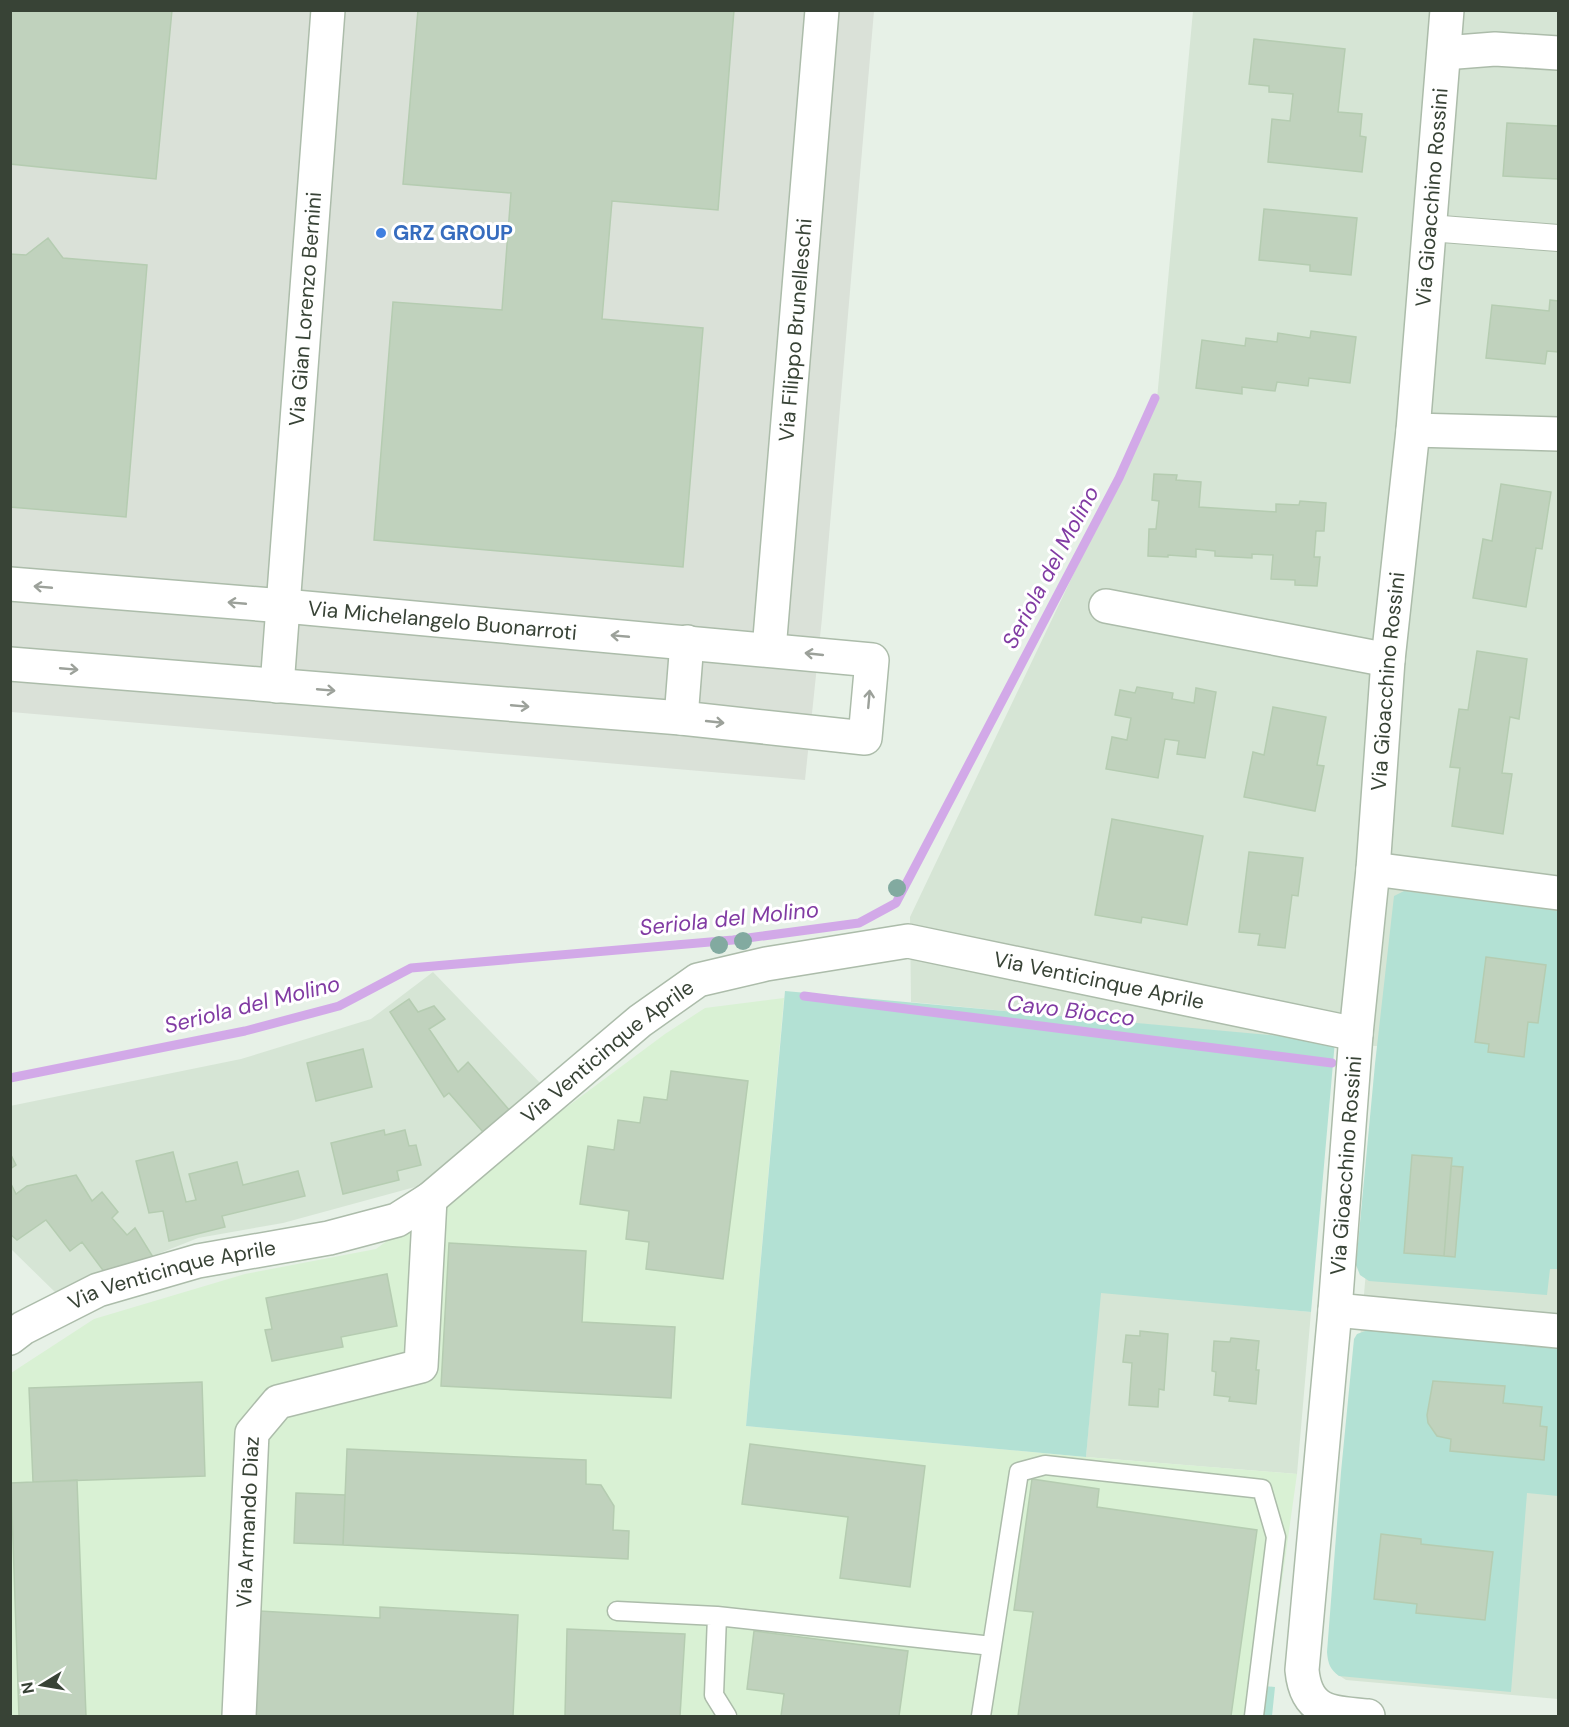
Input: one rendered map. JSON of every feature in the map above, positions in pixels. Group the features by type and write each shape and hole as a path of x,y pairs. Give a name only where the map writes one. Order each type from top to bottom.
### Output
{"street":[{"name":"Via Gian Lorenzo Bernini","path":"277,686 328,10"},
{"name":"Via Filippo Brunelleschi","path":"770,650 822,10"},
{"name":"Via Gioacchino Rossini","path":"1307,1708 1302,1670 1335,1310 1356,1034 1373,869 1388,660 1413,430 1447,10"},
{"path":"1444,53 1495,49 1558,53"},
{"path":"1429,228 1558,238"},
{"path":"1413,430 1558,434"},
{"name":"Via Michelangelo Buonarroti","path":"10,584 284,606 872,660 865,738 681,718"},
{"path":"1106,606 1388,660"},
{"path":"10,664 681,718 687,642"},
{"path":"1373,869 1558,892"},
{"name":"Via Venticinque Aprile","path":"10,1338 23,1328 98,1290 198,1261 329,1238 397,1220 430,1199 639,1021 698,980 766,964 908,941 1356,1034"},
{"name":"Via Armando Diaz","path":"238,1716 252,1433 279,1402 421,1366 430,1199"},
{"path":"1335,1310 1558,1330"},
{"path":"1307,1708 1336,1714 1368,1716"}],"lane":[{"path":"981,1716 1019,1472 1045,1465 1262,1489 1276,1537 1254,1716"},
{"path":"617,1611 717,1616 992,1646"},
{"path":"717,1616 714,1695 727,1716"}],"shaded area":[{"path":"10,11 874,11 822,618 805,780 11,712"},
{"path":"1193,11 1558,11 1558,1699 1346,1680 1337,1674 1331,1665 1386,1047 911,1002 910,917 1157,399"},
{"path":"1404,891 1558,911 1558,1269 1550,1269 1547,1295 1369,1281 1360,1275 1356,1265 1394,896"},
{"path":"433,972 544,1087 426,1184 283,1223 198,1238 57,1294 11,1249 10,1106 241,1059 371,1019"},
{"path":"785,991 1335,1041 1311,1312 1101,1293 1086,1457 746,1426"},
{"path":"784,998 746,1426 1297,1474 1263,1716 11,1716 11,1373 94,1319 245,1274 376,1249 665,1034 705,1008"},
{"path":"1100,1292 1311,1312 1297,1474 1086,1457"},
{"path":"1368,1330 1558,1346 1558,1496 1527,1493 1511,1692 1339,1676 1329,1663 1327,1652 1354,1339 1357,1334"},
{"path":"1263,1686 1275,1687 1272,1716 1260,1716"}],"building":[{"path":"10,10 172,10 156,179 10,164"},
{"path":"418,10 734,10 718,210 612,201 602,319 703,328 683,567 374,540 393,302 502,310 511,193 403,184"},
{"path":"1254,39 1345,49 1338,112 1362,114 1360,136 1366,137 1362,172 1268,162 1272,119 1290,121 1293,94 1269,92 1269,86 1249,84"},
{"path":"1507,123 1558,126 1558,179 1503,176"},
{"path":"1264,209 1357,218 1351,275 1310,271 1310,265 1259,260"},
{"path":"48,238 63,258 147,265 126,517 10,507 10,254 26,255"},
{"path":"1550,300 1558,301 1558,352 1547,351 1545,364 1486,358 1492,305 1549,311"},
{"path":"1311,331 1356,337 1350,383 1309,378 1308,386 1277,382 1275,391 1242,387 1242,394 1196,388 1202,340 1245,346 1246,338 1277,342 1278,333 1310,338"},
{"path":"1154,474 1177,475 1176,480 1201,482 1199,507 1276,512 1276,504 1299,505 1300,501 1326,503 1324,531 1316,531 1314,557 1320,557 1317,586 1295,585 1295,580 1271,579 1273,555 1252,554 1252,558 1215,556 1215,551 1196,549 1196,557 1148,556 1149,529 1156,529 1159,501 1152,500"},
{"path":"1501,484 1551,492 1542,549 1536,548 1526,607 1473,598 1483,539 1492,541"},
{"path":"1477,651 1527,659 1519,719 1510,717 1502,773 1512,774 1503,834 1452,826 1460,768 1450,767 1459,709 1468,710"},
{"path":"1137,687 1173,693 1172,699 1194,703 1196,688 1216,692 1205,758 1177,754 1179,741 1165,739 1158,778 1106,769 1112,737 1127,740 1131,718 1115,715 1120,690 1135,693"},
{"path":"1273,707 1326,717 1317,765 1324,766 1315,811 1244,797 1253,752 1264,755"},
{"path":"1112,819 1203,836 1187,925 1142,917 1141,923 1095,915"},
{"path":"1249,852 1303,858 1298,896 1292,895 1285,948 1258,945 1260,934 1239,932"},
{"path":"1486,957 1546,965 1538,1023 1528,1022 1524,1057 1488,1052 1489,1044 1475,1042"},
{"path":"409,999 418,1012 434,1006 445,1019 429,1029 458,1072 468,1062 510,1111 483,1132 449,1093 444,1097 390,1012"},
{"path":"363,1049 372,1087 316,1101 307,1063"},
{"path":"671,1071 748,1081 723,1279 646,1269 649,1242 626,1239 629,1211 580,1204 588,1146 614,1150 618,1120 640,1123 644,1097 667,1100"},
{"path":"384,1130 385,1135 405,1130 409,1146 416,1145 421,1165 397,1171 399,1180 343,1194 331,1143"},
{"path":"173,1152 186,1202 196,1200 189,1174 237,1162 243,1185 298,1171 305,1196 222,1216 225,1227 169,1241 163,1211 149,1213 136,1161"},
{"path":"10,1153 16,1165 10,1169"},
{"path":"1412,1155 1452,1158 1444,1256 1404,1253"},
{"path":"1451,1166 1463,1167 1455,1257 1444,1256"},
{"path":"76,1175 92,1201 102,1192 118,1212 112,1218 127,1235 135,1228 153,1257 105,1273 82,1242 70,1251 46,1220 17,1240 10,1234 10,1182 16,1194 27,1186"},
{"path":"449,1243 586,1251 582,1322 675,1327 671,1398 441,1386"},
{"path":"387,1274 397,1326 341,1337 343,1347 272,1361 265,1330 272,1329 266,1298"},
{"path":"1140,1331 1168,1334 1164,1390 1159,1389 1158,1407 1129,1405 1132,1363 1123,1362 1126,1335 1140,1336"},
{"path":"1231,1338 1259,1341 1256,1404 1229,1401 1230,1397 1214,1395 1216,1372 1212,1371 1214,1341 1230,1342"},
{"path":"1433,1381 1505,1386 1503,1403 1542,1407 1540,1426 1547,1427 1544,1460 1450,1451 1451,1439 1437,1436 1428,1423 1427,1415"},
{"path":"202,1382 205,1476 33,1482 29,1388"},
{"path":"750,1444 925,1466 910,1587 840,1578 848,1517 742,1504"},
{"path":"347,1449 586,1460 586,1484 601,1485 614,1506 613,1530 629,1531 628,1559 343,1545"},
{"path":"1032,1479 1099,1489 1097,1507 1257,1530 1231,1716 1018,1716 1033,1612 1014,1610"},
{"path":"77,1480 86,1716 19,1716 11,1483"},
{"path":"296,1493 345,1495 343,1545 294,1543"},
{"path":"1381,1534 1421,1539 1421,1544 1493,1552 1485,1620 1416,1613 1417,1604 1374,1599"},
{"path":"380,1607 518,1615 513,1716 255,1716 260,1611 380,1618"},
{"path":"567,1629 685,1634 680,1716 565,1716"},
{"path":"754,1631 908,1651 899,1716 781,1716 784,1694 747,1689"}],"waterway":[{"name":"Seriola del Molino","path":"10,1078 245,1031 339,1006 411,968 733,940 859,923 896,903 1119,478 1155,398"},
{"name":"Cavo Biocco","path":"804,996 1332,1063"}],"place":[{"name":"GRZ GROUP","path":"381,233"}]}
